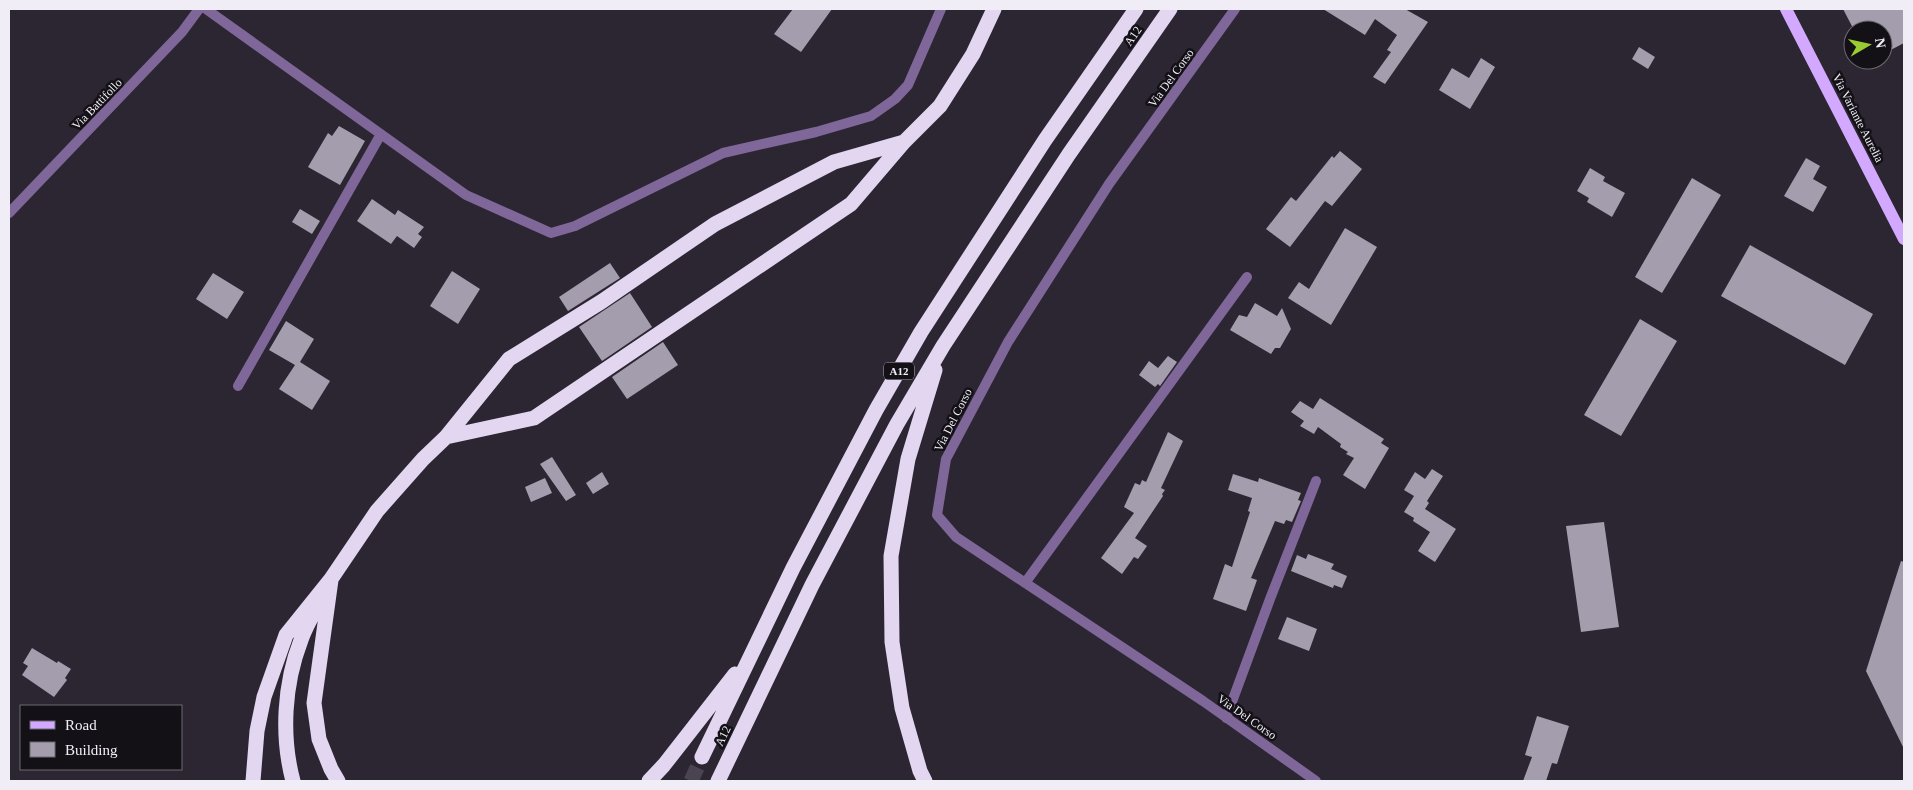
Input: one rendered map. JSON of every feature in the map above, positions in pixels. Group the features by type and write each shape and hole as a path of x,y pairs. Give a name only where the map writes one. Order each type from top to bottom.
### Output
{"highway":[{"path":"446,437 534,418 851,204 904,142 940,106 973,54 994,9"},
{"name":"A12","path":"702,757 793,568 876,410 921,332 1045,140 1136,9"},
{"name":"A12","path":"718,781 812,586 897,424 942,346 1069,154 1170,9"},
{"path":"253,781 257,732 264,697 286,635 331,579 377,511 446,437 508,359 601,302 715,224 834,162 904,142"},
{"path":"925,781 920,771 902,708 892,642 891,556 908,459 942,346"},
{"path":"293,781 286,739 286,706 291,673 301,639 331,579"},
{"path":"331,579 314,703 319,739 338,781"},
{"path":"649,781 688,736 754,649"}],"main road":[{"name":"Via Variante Aurelia","path":"1786,9 1904,239"}],"street":[{"name":"Via Battifollo","path":"9,213 182,32 199,9"},
{"path":"206,9 466,195 551,233 575,226 723,153 816,132 871,116 895,100 908,84 941,9"},
{"name":"Via Del Corso","path":"1235,9 1110,184 1008,342 946,459 937,515 956,537 1226,718 1316,781"},
{"path":"238,386 381,134"},
{"path":"1026,583 1247,277"},
{"path":"1226,718 1316,481"}],"building":[{"path":"793,9 832,9 801,52 774,34"},
{"path":"1323,9 1405,9 1428,22 1385,84 1373,77 1391,52 1387,50 1397,35 1375,19 1365,35"},
{"path":"1843,9 1904,9 1904,43 1893,49 1893,20 1849,20"},
{"path":"1639,47 1655,57 1648,69 1632,59"},
{"path":"1481,58 1495,67 1470,109 1439,90 1452,68 1469,78"},
{"path":"339,126 365,141 340,185 308,167 328,133 332,136"},
{"path":"1340,151 1362,169 1332,206 1325,201 1290,247 1266,229 1291,197 1296,201 1332,156 1334,158"},
{"path":"1806,158 1820,166 1813,179 1827,187 1813,212 1784,196"},
{"path":"1590,168 1605,177 1603,181 1625,193 1612,217 1587,202 1589,198 1577,191"},
{"path":"1692,178 1721,195 1662,293 1635,277"},
{"path":"372,199 395,215 398,210 424,227 418,234 422,237 414,248 397,236 391,244 357,221"},
{"path":"300,209 320,221 312,234 292,222"},
{"path":"1345,228 1377,247 1331,325 1288,298 1299,282 1309,289"},
{"path":"1750,245 1873,314 1845,365 1721,296"},
{"path":"610,263 620,278 568,311 559,297"},
{"path":"452,271 480,289 458,324 430,306"},
{"path":"213,273 244,292 227,319 196,299"},
{"path":"630,293 652,327 602,361 579,327"},
{"path":"1255,303 1277,316 1282,308 1291,329 1280,348 1275,348 1271,354 1230,330 1239,315 1247,317"},
{"path":"1640,319 1677,341 1621,436 1584,415"},
{"path":"286,321 314,339 300,362 330,381 312,410 279,389 295,365 269,350"},
{"path":"663,342 678,365 627,399 612,377"},
{"path":"1168,356 1177,362 1160,386 1158,384 1155,387 1139,375 1149,361 1158,368"},
{"path":"1320,398 1384,439 1381,443 1389,448 1365,489 1343,475 1354,458 1346,454 1348,452 1340,447 1341,444 1318,427 1314,434 1300,426 1304,421 1291,412 1300,401 1313,409"},
{"path":"1168,432 1183,441 1161,488 1165,490 1162,494 1163,496 1135,538 1147,546 1138,559 1134,557 1122,574 1101,558 1134,513 1124,507 1135,483 1140,485 1142,480 1146,482"},
{"path":"552,457 576,495 566,501 540,464"},
{"path":"1432,469 1443,476 1427,501 1429,503 1425,509 1456,529 1435,562 1418,551 1430,532 1413,521 1414,518 1404,512 1414,496 1404,490 1415,472 1425,479"},
{"path":"602,472 609,484 593,494 586,483"},
{"path":"1233,474 1258,482 1259,478 1301,493 1298,500 1301,501 1292,522 1286,520 1284,524 1275,521 1251,578 1257,580 1246,611 1213,599 1225,564 1232,567 1250,512 1248,511 1252,498 1228,490"},
{"path":"545,478 552,493 531,502 525,487"},
{"path":"1604,522 1619,627 1581,632 1566,526"},
{"path":"1308,554 1334,564 1331,569 1347,576 1342,588 1334,585 1333,588 1291,571 1297,555 1306,559"},
{"path":"1901,561 1904,562 1904,749 1866,671"},
{"path":"1287,617 1317,629 1309,651 1278,639"},
{"path":"32,648 71,669 65,678 67,680 54,697 22,675 28,666 23,663"},
{"path":"1537,716 1569,726 1557,764 1552,763 1546,781 1523,781 1532,757 1525,755"}],"tunnel":[{"path":"691,781 702,757"}]}
